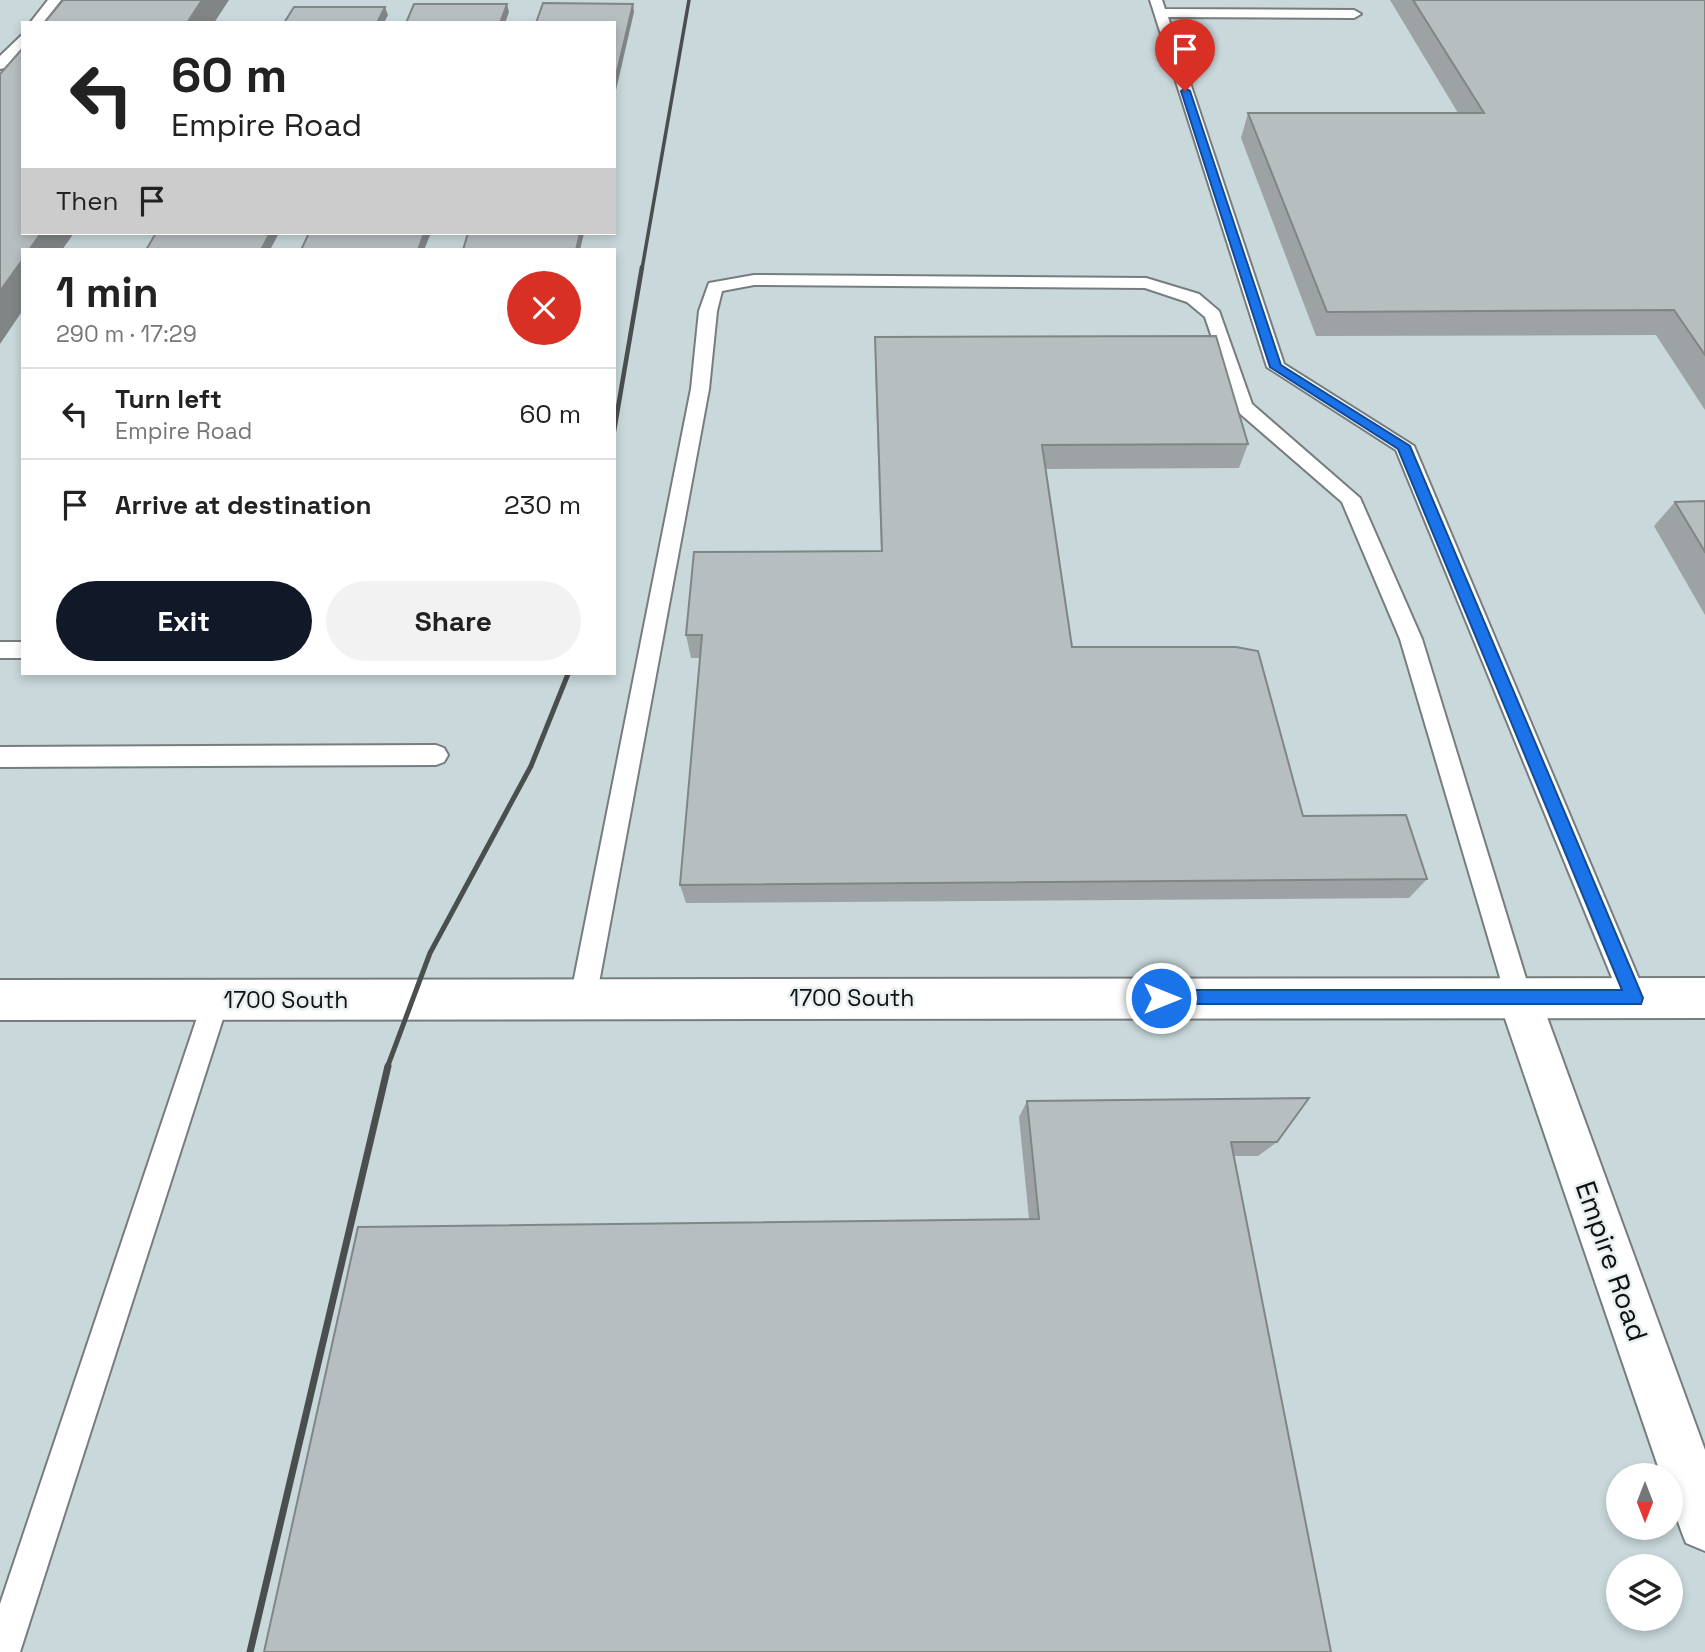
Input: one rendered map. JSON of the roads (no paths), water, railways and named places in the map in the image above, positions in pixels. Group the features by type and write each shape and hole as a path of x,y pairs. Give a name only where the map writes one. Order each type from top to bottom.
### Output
{"street":[{"name":"Empire Road","path":"1519,998 1705,1524"},
{"name":"1700 South","path":"0,1000 1705,998"}],"lane":[{"path":"38,21 55,0"},
{"path":"1354,14 1158,6 1276,367 1404,446 1634,998"},
{"path":"0,65 21,40"},
{"path":"583,999 700,389 708,311 715,287 754,280 1146,283 1192,298 1213,315 1244,407 1350,498 1411,639 1519,998"},
{"path":"0,650 21,650"},
{"path":"0,757 436,755"},
{"path":"2,1652 216,1000"}],"railway":[{"path":"642,269 689,0"},
{"path":"616,419 642,267"},
{"path":"387,1068 430,953 531,766 568,675"},
{"path":"250,1652 388,1066"}]}
